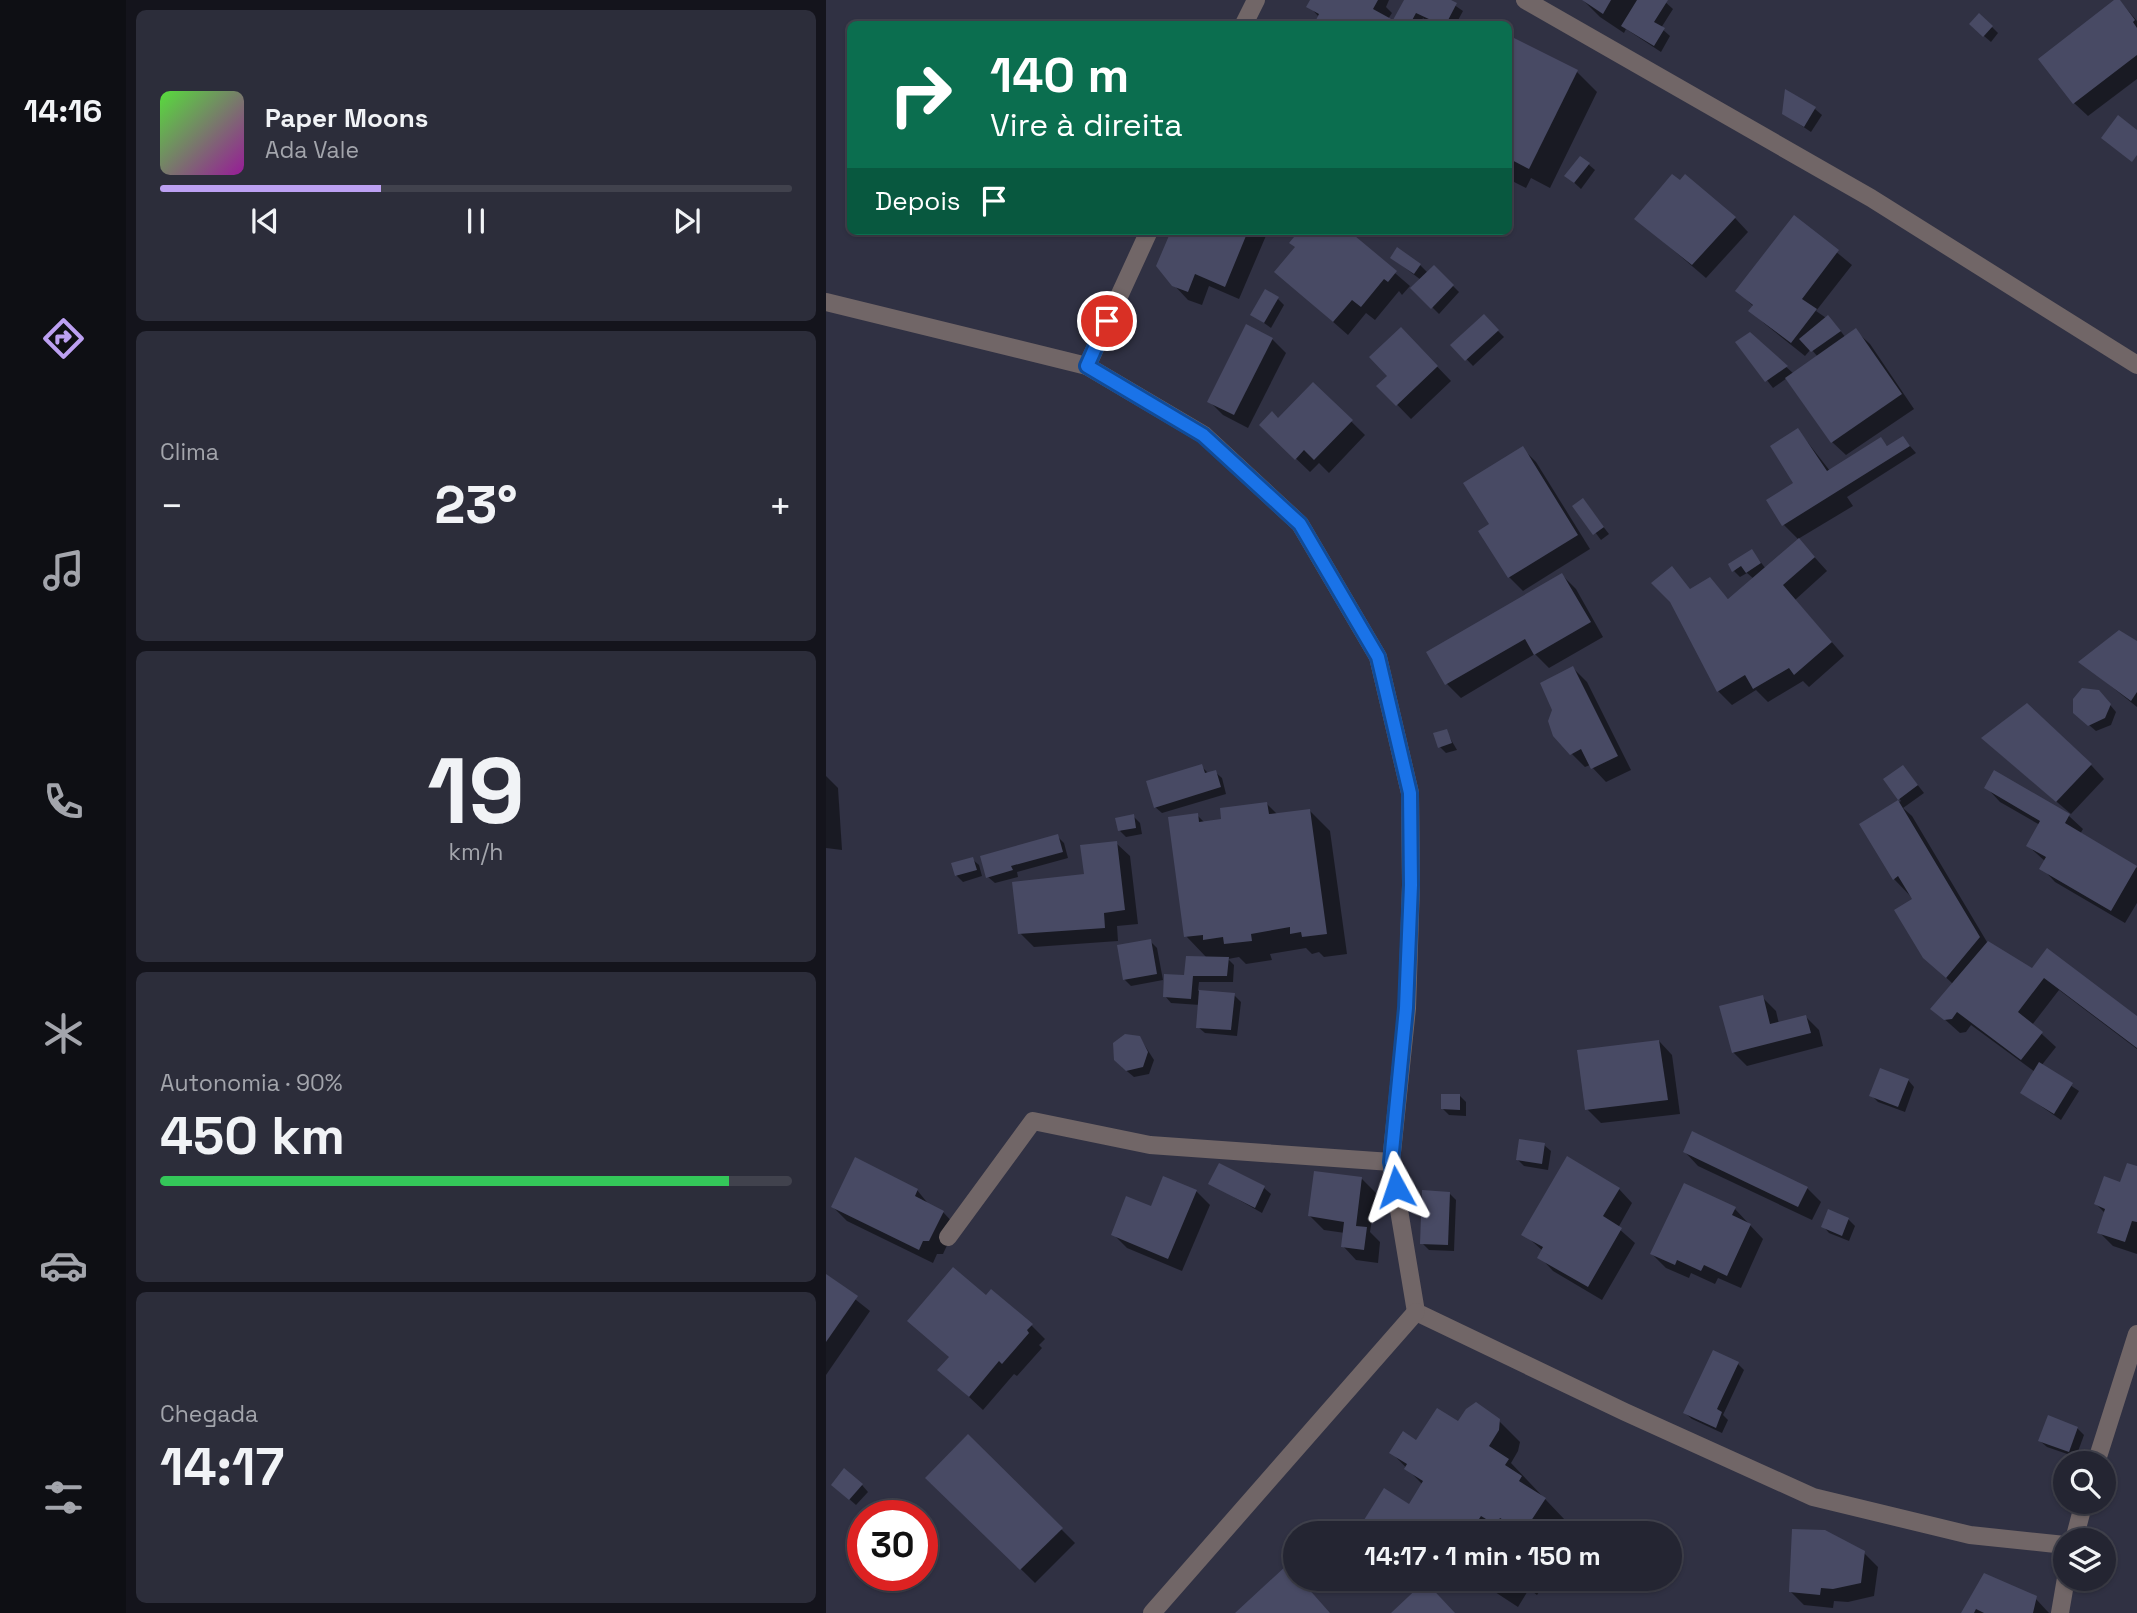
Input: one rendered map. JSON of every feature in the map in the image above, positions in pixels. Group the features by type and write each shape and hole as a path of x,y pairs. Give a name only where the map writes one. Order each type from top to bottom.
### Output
{"street":[{"path":"1246,21 1256,0"},
{"path":"1525,0 1871,198 2137,365"},
{"path":"1087,366 1147,235"},
{"path":"826,302 1087,366 1203,435 1300,524 1378,657 1410,793 1411,885 1406,1008 1391,1162 1416,1312"},
{"path":"948,1237 1033,1121 1150,1145 1391,1162"},
{"path":"1416,1312 1625,1412 1813,1497 1970,1535 2053,1544"},
{"path":"1152,1613 1416,1312"},
{"path":"2100,1451 2137,1334"},
{"path":"2060,1613 2064,1591"}],"building":[{"path":"1310,0 1378,0 1373,9 1393,20 1404,0 1451,0 1457,3 1448,21 1430,21 1416,13 1412,21 1316,21 1319,14 1306,7"},
{"path":"1582,0 1611,0 1603,14"},
{"path":"1637,0 1668,0 1654,22 1665,28 1654,46 1621,26"},
{"path":"2114,0 2120,0 2135,20 2133,22 2137,28 2137,55 2073,104 2038,59"},
{"path":"1979,13 1993,26 1983,37 1969,24"},
{"path":"1512,37 1578,70 1529,169 1512,160"},
{"path":"1785,89 1816,107 1804,127 1782,114"},
{"path":"2118,115 2137,130 2137,155 2132,162 2101,138"},
{"path":"1580,156 1590,163 1574,183 1564,176"},
{"path":"1672,174 1680,180 1685,174 1736,217 1692,265 1634,219"},
{"path":"1794,215 1839,250 1802,299 1817,309 1791,343 1748,311 1753,305 1735,291"},
{"path":"1169,235 1246,235 1225,287 1195,274 1188,292 1172,286 1156,266"},
{"path":"1296,235 1354,235 1397,271 1388,282 1384,279 1361,307 1352,300 1333,322 1274,272 1295,247 1289,243"},
{"path":"1397,247 1421,264 1414,274 1390,258"},
{"path":"1434,265 1454,285 1431,309 1410,288"},
{"path":"1265,289 1279,297 1264,323 1250,315"},
{"path":"1484,314 1499,330 1465,361 1450,345"},
{"path":"1828,315 1841,331 1811,352 1799,339"},
{"path":"1246,324 1273,338 1234,415 1207,402"},
{"path":"1401,327 1438,366 1396,406 1376,386 1387,376 1369,357"},
{"path":"1856,328 1902,394 1831,443 1785,378"},
{"path":"1750,332 1788,366 1765,382 1735,342"},
{"path":"1313,382 1353,420 1314,460 1304,450 1295,460 1259,425 1272,411 1278,418"},
{"path":"1798,428 1827,471 1881,437 1887,446 1903,436 1910,446 1782,526 1766,500 1793,483 1770,446"},
{"path":"1523,446 1578,535 1508,578 1478,531 1489,524 1463,483"},
{"path":"1583,498 1604,527 1593,535 1572,506"},
{"path":"1799,538 1815,557 1783,585 1832,642 1794,675 1789,668 1753,689 1745,675 1717,692 1670,602 1651,583 1672,566 1690,589 1710,577 1728,599"},
{"path":"1752,549 1761,563 1746,573 1741,566 1732,572 1728,564"},
{"path":"1562,573 1591,622 1534,655 1525,639 1445,685 1426,652"},
{"path":"2119,630 2137,641 2137,692 2131,701 2078,662"},
{"path":"1573,666 1618,756 1591,769 1581,749 1570,755 1553,736 1548,721 1552,710 1540,683"},
{"path":"2082,688 2099,690 2111,704 2105,718 2088,726 2073,713 2073,699"},
{"path":"2027,703 2092,764 2056,802 1981,738"},
{"path":"1447,729 1452,743 1438,748 1433,733"},
{"path":"1202,764 1205,773 1216,770 1221,787 1154,808 1146,781"},
{"path":"1903,765 1918,785 1898,800 1883,779"},
{"path":"1994,770 2070,814 2065,823 2137,866 2111,911 2039,869 2046,857 2026,846 2040,821 1984,788"},
{"path":"1898,800 1980,937 1946,978 1923,958 1894,910 1912,899 1898,876 1893,880 1859,824"},
{"path":"1267,802 1269,814 1310,809 1327,934 1302,937 1301,932 1290,934 1290,927 1251,934 1252,941 1224,944 1223,937 1203,940 1203,935 1184,937 1168,817 1198,813 1199,822 1221,819 1220,808"},
{"path":"1134,814 1136,828 1118,831 1115,818"},
{"path":"1058,834 1063,852 1011,866 1013,870 986,878 980,856"},
{"path":"1117,841 1125,910 1104,913 1105,928 1018,934 1012,882 1084,874 1080,845"},
{"path":"973,857 977,870 955,876 951,863"},
{"path":"1151,939 1157,974 1123,980 1117,945"},
{"path":"1988,941 2032,968 2047,948 2137,1016 2137,1048 2044,978 2018,1012 2043,1032 2021,1060 1957,1012 1952,1019 1944,1020 1930,1009"},
{"path":"1186,956 1229,957 1227,976 1193,976 1191,999 1163,997 1164,974 1184,975"},
{"path":"1199,990 1235,993 1231,1030 1196,1028"},
{"path":"1763,995 1770,1024 1806,1015 1811,1033 1732,1053 1719,1006"},
{"path":"1125,1034 1140,1036 1148,1052 1143,1067 1126,1071 1114,1060 1113,1043"},
{"path":"1659,1040 1668,1100 1585,1110 1577,1050"},
{"path":"2039,1062 2073,1083 2054,1114 2020,1093"},
{"path":"1880,1068 1909,1079 1898,1107 1869,1096"},
{"path":"1441,1094 1460,1094 1460,1110 1441,1109"},
{"path":"1692,1131 1808,1187 1798,1207 1683,1152"},
{"path":"1519,1139 1545,1143 1542,1164 1516,1160"},
{"path":"1567,1156 1620,1188 1603,1216 1622,1228 1588,1287 1537,1258 1543,1247 1521,1235"},
{"path":"855,1157 918,1189 915,1196 944,1211 929,1241 923,1241 919,1250 831,1207"},
{"path":"1219,1163 1265,1186 1255,1208 1208,1184"},
{"path":"2127,1163 2137,1166 2137,1222 2132,1221 2125,1242 2097,1233 2105,1209 2094,1204 2104,1176 2120,1182"},
{"path":"1314,1171 1362,1177 1356,1226 1367,1227 1364,1250 1341,1247 1344,1222 1308,1216"},
{"path":"1163,1176 1197,1190 1168,1259 1111,1235 1126,1196 1151,1206"},
{"path":"1684,1183 1736,1207 1732,1215 1751,1224 1727,1276 1704,1265 1701,1271 1677,1260 1675,1265 1650,1254"},
{"path":"1422,1190 1450,1192 1448,1245 1420,1244"},
{"path":"1828,1209 1849,1218 1842,1236 1821,1227"},
{"path":"953,1267 986,1295 991,1289 1033,1324 1027,1330 1029,1333 1002,1364 999,1361 969,1397 937,1370 949,1357 907,1321"},
{"path":"826,1274 858,1296 826,1342"},
{"path":"1713,1350 1739,1362 1717,1409 1722,1412 1716,1428 1683,1413"},
{"path":"1476,1402 1500,1419 1499,1430 1489,1446 1509,1459 1505,1465 1522,1476 1519,1481 1546,1498 1531,1521 1505,1521 1500,1518 1498,1521 1489,1521 1481,1516 1478,1521 1363,1521 1384,1488 1409,1504 1423,1481 1404,1469 1407,1464 1389,1453 1403,1431 1416,1440 1437,1408 1458,1421 1466,1409"},
{"path":"2048,1415 2078,1427 2069,1451 2038,1441"},
{"path":"968,1434 1063,1528 1020,1570 925,1478"},
{"path":"844,1468 863,1484 849,1500 831,1485"},
{"path":"1792,1529 1825,1530 1865,1551 1861,1583 1833,1589 1821,1588 1820,1595 1789,1592"},
{"path":"1283,1569 1283,1591 1311,1591 1330,1613 1235,1613"},
{"path":"1984,1573 2037,1596 2033,1613 1984,1613 1976,1609 1974,1613 1961,1613"},
{"path":"1414,1591 1434,1591 1455,1613 1391,1613"}],"route":[{"path":"1107,321 1087,366 1203,435 1244,469 1300,524 1378,657 1410,793 1411,885 1406,1008 1391,1162 1396,1187"}]}
